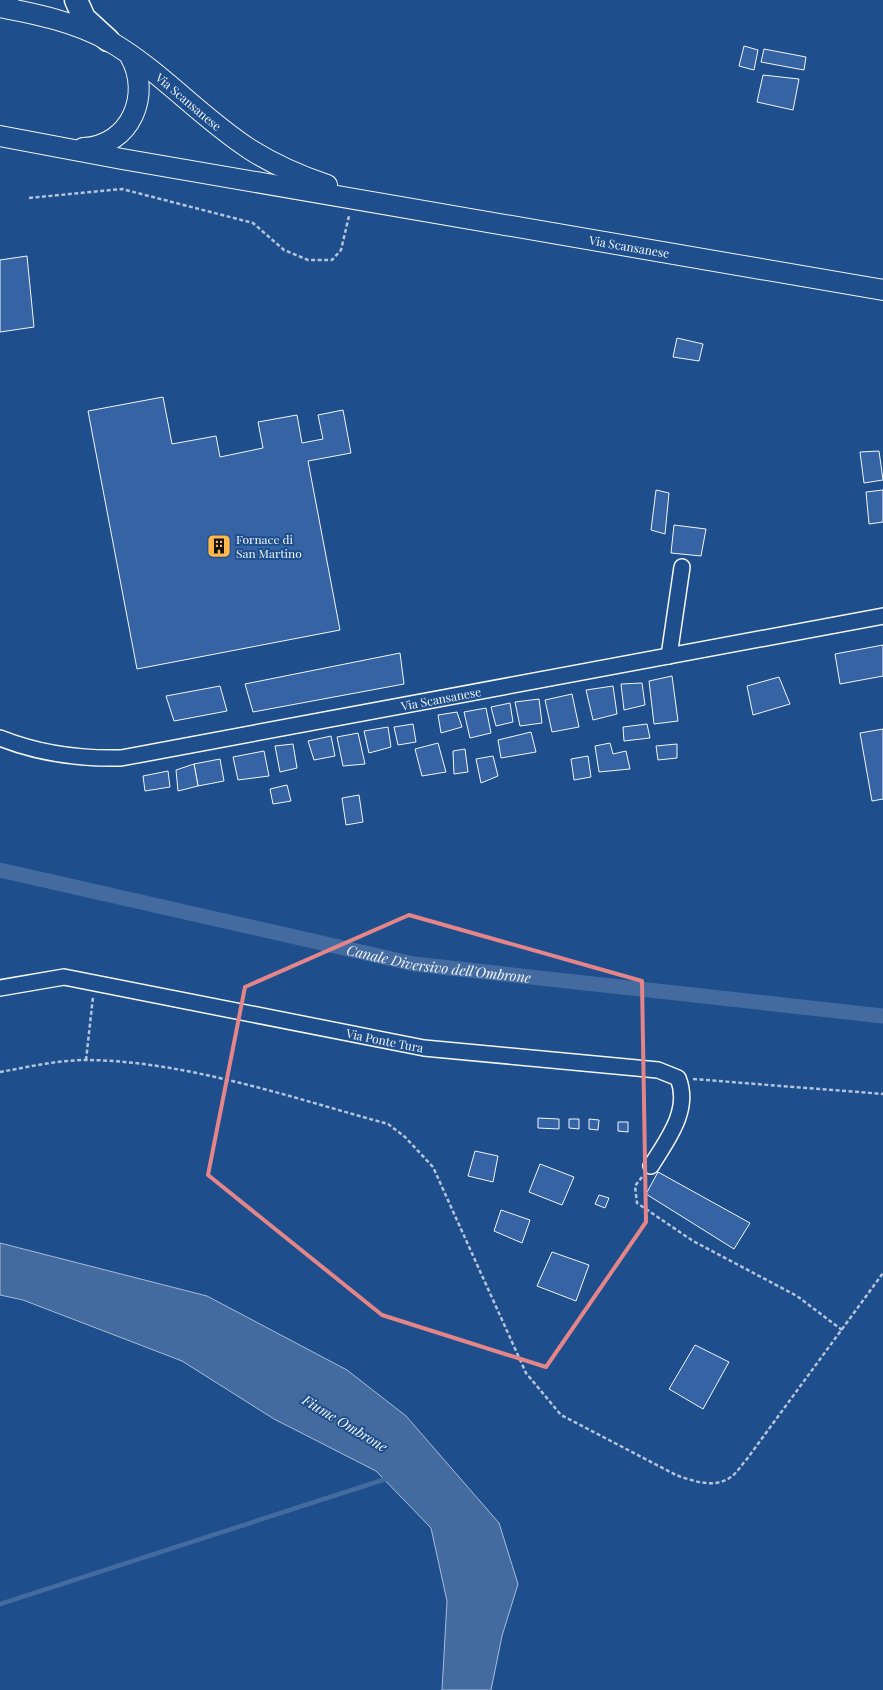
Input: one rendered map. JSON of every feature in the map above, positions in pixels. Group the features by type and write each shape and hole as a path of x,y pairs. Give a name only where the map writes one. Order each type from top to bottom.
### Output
{"highway":[{"path":"0,2 7,0"},
{"path":"76,0 84,18 108,40"}],"main road":[{"name":"Via Scansanese","path":"0,7 67,24 108,40 168,83 251,149 305,178 376,202"},
{"path":"69,147 89,147 103,143 116,136 130,121 140,94 138,74 130,56"},
{"name":"Via Scansanese","path":"0,136 69,147 122,159 883,290"}],"street":[{"path":"669,656 682,567"},
{"name":"Via Scansanese","path":"0,738 50,754 80,758 121,758 883,616"},
{"name":"Via Ponte Tura","path":"0,988 64,977 424,1048 658,1070 680,1082"},
{"path":"651,1166 678,1122 680,1082"}],"path":[{"path":"29,198 122,189 253,222 284,250 308,260 332,260 341,250 353,199"},
{"path":"86,1060 94,998"},
{"path":"0,1072 36,1065 86,1060 142,1064 233,1082 388,1124 405,1137 433,1167 526,1372 561,1415 676,1475 697,1482 713,1484 731,1478 883,1273"},
{"path":"680,1082 883,1094"},
{"path":"651,1166 635,1186 637,1203 693,1240 797,1296 842,1330"}],"highlighted area":[{"path":"409,915 642,981 646,1222 546,1367 382,1315 208,1175 245,987"}],"water":[{"name":"Fiume Ombrone","path":"0,1243 207,1296 347,1370 406,1416 499,1523 518,1584 502,1636 491,1690 442,1690 447,1601 431,1528 376,1471 274,1419 182,1361 23,1300 0,1295"}],"building":[{"path":"744,46 758,50 754,70 739,66"},
{"path":"764,49 806,57 804,70 761,62"},
{"path":"763,75 799,79 793,110 757,102"},
{"path":"27,256 34,327 0,332 0,260"},
{"path":"677,338 703,344 699,361 673,357"},
{"name":"Fornace di San Martino","path":"163,397 172,444 216,436 220,457 263,448 258,422 297,415 302,443 323,439 318,415 343,410 351,453 308,461 340,630 137,669 88,411"},
{"path":"879,451 883,480 864,483 860,452"},
{"path":"656,490 669,493 665,534 651,530"},
{"path":"883,490 883,522 869,524 866,492"},
{"path":"674,525 706,529 701,556 671,553"},
{"path":"883,645 883,676 840,684 835,654"},
{"path":"400,653 404,684 253,712 245,684"},
{"path":"672,676 678,721 654,724 649,681"},
{"path":"779,677 790,704 753,715 747,686"},
{"path":"642,683 645,705 624,710 621,684"},
{"path":"220,686 227,711 174,721 166,696"},
{"path":"613,686 617,714 593,720 586,690"},
{"path":"572,694 579,727 552,732 545,700"},
{"path":"539,699 542,723 520,726 515,702"},
{"path":"510,703 513,722 496,726 491,707"},
{"path":"486,708 491,733 470,738 464,712"},
{"path":"457,712 462,727 441,733 438,715"},
{"path":"413,724 416,742 398,745 394,727"},
{"path":"647,724 650,738 624,741 623,727"},
{"path":"388,727 391,747 369,753 364,731"},
{"path":"883,729 883,799 872,801 860,733"},
{"path":"531,732 536,752 501,758 498,740"},
{"path":"358,733 365,764 343,766 337,737"},
{"path":"331,736 335,756 314,760 308,741"},
{"path":"438,743 446,772 422,776 415,749"},
{"path":"610,743 613,754 626,751 630,769 599,772 595,746"},
{"path":"293,744 297,768 280,772 275,746"},
{"path":"677,744 677,758 658,760 656,746"},
{"path":"465,749 468,772 454,774 453,751"},
{"path":"264,751 269,776 238,780 233,757"},
{"path":"493,756 498,776 481,783 476,759"},
{"path":"588,756 591,777 574,780 571,759"},
{"path":"220,759 224,781 198,786 194,764"},
{"path":"194,764 198,786 178,791 176,770"},
{"path":"168,771 170,787 145,791 143,776"},
{"path":"287,785 291,801 273,804 270,789"},
{"path":"359,795 363,822 346,825 342,798"},
{"path":"538,1118 559,1119 559,1129 538,1128"},
{"path":"569,1119 579,1119 579,1129 569,1128"},
{"path":"589,1119 599,1120 598,1130 589,1129"},
{"path":"618,1122 628,1122 628,1132 618,1131"},
{"path":"475,1151 498,1156 493,1182 468,1176"},
{"path":"540,1164 574,1177 562,1205 529,1192"},
{"path":"658,1172 750,1223 734,1249 646,1194"},
{"path":"599,1195 609,1198 605,1208 595,1204"},
{"path":"501,1210 530,1220 522,1243 494,1231"},
{"path":"552,1252 589,1265 576,1301 537,1286"},
{"path":"695,1345 729,1362 703,1409 669,1389"}],"waterway":[{"name":"Canale Diversivo dell'Ombrone","path":"0,870 414,964 883,1016"},
{"path":"0,1604 389,1478"}],"place":[{"name":"Fornace di San Martino","path":"219,546"}]}
